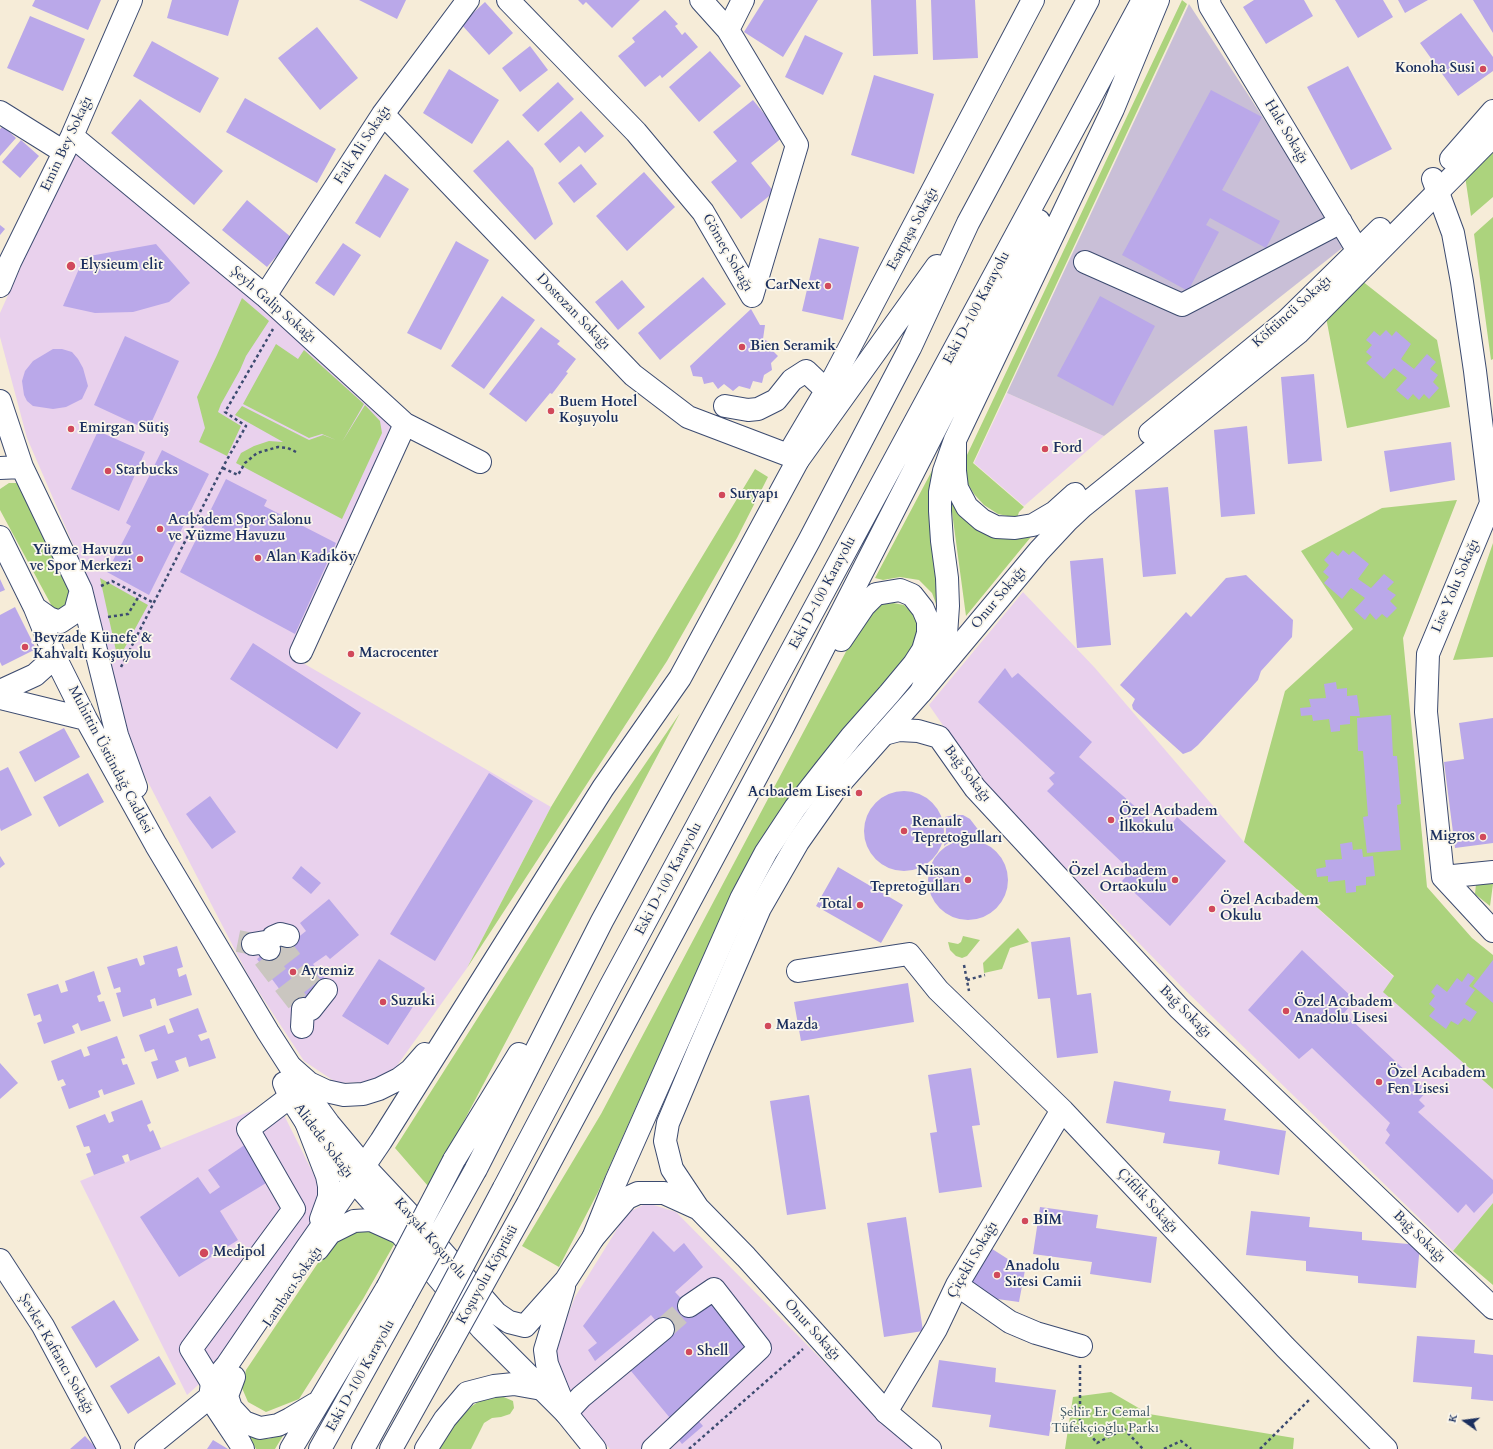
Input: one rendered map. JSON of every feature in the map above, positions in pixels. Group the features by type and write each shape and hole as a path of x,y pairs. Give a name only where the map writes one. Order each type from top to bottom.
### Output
{"main road":[{"name":"Emin Bey Sokağı","path":"0,286 10,262 68,144 132,0"},
{"name":"Faik Ali Sokağı","path":"265,296 383,114 468,0"},
{"name":"Gömeç Sokağı","path":"508,0 636,132 703,212 752,296 797,145 728,30 701,0"},
{"path":"728,30 743,0"},
{"name":"Esatpaşa Sokağı","path":"793,458 826,390 1033,0"},
{"path":"291,1449 318,1402 394,1295 476,1169 602,920 808,541 907,355 968,223 1088,0"},
{"name":"Eski D-100 Karayolu","path":"504,1188 618,973 1144,0"},
{"path":"698,1208 672,1170 665,1141 668,1123 760,908 798,842 836,788 921,692 935,663 946,635 948,606 947,578 940,511 940,492 944,470 955,440 1113,109 1158,0"},
{"name":"Hale Sokağı","path":"1209,0 1210,6 1362,258"},
{"path":"783,727 1018,267 1113,58"},
{"name":"Köftüncü Sokağı","path":"1435,186 1493,111"},
{"name":"Şeyh Galip Sokağı","path":"0,112 68,144 265,296 405,424 480,462"},
{"name":"Dostozan Sokağı","path":"383,114 633,374 688,417 793,458"},
{"name":"Köftüncü Sokağı","path":"1078,501 1286,321 1362,258 1435,186 1493,136"},
{"name":"Lise Yolu Sokağı","path":"1435,186 1453,233 1462,282 1475,371 1491,503 1428,654 1426,712 1443,877"},
{"path":"1085,262 1182,305 1340,222"},
{"path":"306,1249 381,1141 603,788 680,678 793,458 968,223"},
{"path":"725,406 748,410 758,409 776,400 792,380 806,371 826,390"},
{"name":"Muhittin Üstündağ Caddesi","path":"0,401 22,467 88,589 117,735 156,845"},
{"path":"301,652 405,424"},
{"path":"955,440 955,471 957,488 967,507 982,520 996,527 1015,528 1033,525 1078,501"},
{"name":"Muhittin Üstündağ Caddesi","path":"0,446 22,467"},
{"path":"0,468 22,467"},
{"name":"Onur Sokağı","path":"921,692 1038,551 1067,521 1078,501"},
{"name":"Muhittin Üstündağ Caddesi","path":"0,537 35,608 55,657 86,719 156,845"},
{"path":"35,608 49,618 60,622 75,612 88,589"},
{"path":"593,1238 616,1181 741,899 766,852 795,808 851,737 914,664 923,650 928,633 928,621 923,609 912,595 900,590 876,594 864,606 783,727"},
{"path":"0,691 35,675 55,657"},
{"path":"0,698 86,719"},
{"name":"Koşuyolu Köprüsü","path":"391,1449 528,1203 783,727"},
{"name":"Bağ Sokağı","path":"884,734 899,730 918,730 939,737 975,788 1179,1008 1493,1308"},
{"name":"Alidede Sokağı","path":"156,845 244,995 313,1102 329,1124 359,1174 400,1233"},
{"path":"1443,877 1493,872"},
{"path":"1443,877 1493,931"},
{"path":"394,1295 454,1160 602,920"},
{"path":"292,1068 308,1083 326,1091 344,1095 379,1089 399,1080 424,1056 456,1009 504,945"},
{"path":"798,971 914,960"},
{"path":"856,975 914,960"},
{"name":"Çiftlik Sokağı","path":"914,960 938,990 1062,1110 1323,1386 1386,1449"},
{"name":"Alidede Sokağı","path":"244,995 290,1097 306,1122 359,1174"},
{"path":"243,1449 190,1349 294,1209 248,1129 290,1097"},
{"name":"Çiçekli Sokağı","path":"886,1412 936,1329 957,1285 1062,1110"},
{"path":"306,1122 327,1176 329,1197 323,1214 306,1249"},
{"name":"Kavşak Koşuyolu","path":"359,1174 409,1214 496,1313 509,1322 525,1326 566,1280 593,1238"},
{"name":"Koşuyolu Köprüsü","path":"362,1449 429,1329 504,1188"},
{"path":"593,1238 627,1198 638,1193 664,1193 698,1208"},
{"name":"Onur Sokağı","path":"698,1208 746,1257 886,1412 930,1449"},
{"name":"Lambacı Sokağı","path":"146,1449 211,1390 234,1377 314,1254 330,1233 354,1221 371,1220 400,1233"},
{"name":"Kavşak Koşuyolu","path":"400,1233 482,1330 566,1413 595,1449"},
{"name":"Lambacı Sokağı","path":"211,1390 306,1249"},
{"name":"Şevket Kaftancı Sokağı","path":"0,1260 43,1326 109,1449"},
{"path":"566,1280 545,1350 547,1364 562,1397 566,1413"},
{"path":"957,1285 1010,1322 1036,1333 1081,1346"},
{"path":"653,1449 760,1348 714,1289 689,1306"},
{"name":"Eski D-100 Karayolu","path":"320,1449 394,1295"},
{"path":"566,1413 581,1397 663,1329"},
{"path":"234,1377 227,1396 231,1408 244,1422 260,1428 278,1425 318,1402"},
{"path":"426,1449 445,1419 467,1393 494,1386 514,1384 542,1389"}],"path":[{"path":"121,668 246,426 225,412 269,335"},
{"path":"223,468 238,475 245,463 257,453 278,447 288,448 296,452"},
{"path":"88,589 112,581 154,603"},
{"path":"128,590 130,585"},
{"path":"103,617 128,614 139,596"},
{"path":"964,964 970,997"},
{"path":"967,980 984,975"},
{"path":"689,1449 806,1346"},
{"path":"1081,1346 1080,1422 1097,1443 1124,1429 1143,1449"},
{"path":"1260,1449 1323,1386"},
{"path":"1164,1449 1181,1441 1191,1449"}],"shaded area":[{"path":"1189,4 1346,245 1104,436 1007,393"},
{"path":"80,135 413,426 296,659 551,807 467,968 396,1067 370,1082 337,1083 304,1061 249,977 134,755 88,579 27,438 0,337 0,313"},
{"path":"1007,393 1104,436 1024,506 974,463"},
{"name":"Özel Acıbadem Okulu","path":"1023,592 1095,668 1244,842 1394,977 1384,992 1493,1089 1493,1203 1453,1251 1181,986 984,785 929,705"},
{"name":"Medipol","path":"258,1108 284,1115 319,1185 317,1206 307,1230 226,1360 187,1395 80,1181"},
{"path":"647,1203 676,1212 888,1427 915,1449 610,1449 576,1410 559,1371 556,1345 575,1297 627,1213"}],"green space":[{"path":"1182,0 1187,4 973,463 1024,507 1019,512 1017,518 998,514 984,505 974,494 967,482 964,468 967,455"},
{"path":"1493,151 1493,197 1471,216 1465,176"},
{"path":"1493,217 1493,359 1491,360 1474,234"},
{"path":"1357,277 1437,340 1450,407 1347,428 1325,312"},
{"path":"242,298 269,321 246,356 218,412 241,426 227,456 199,442 205,428 197,397"},
{"path":"276,344 298,359 304,350 364,404 342,442 365,405 380,421 382,433 342,519 236,463 241,453 254,446 269,441 283,442 235,415 242,406 309,440 323,435 336,440 322,434 309,438 243,404"},
{"path":"935,465 929,490 935,531 942,620 932,593 919,580 900,577 883,580 875,578"},
{"path":"755,469 768,477 737,538 667,661 467,968 551,807"},
{"path":"9,483 23,485 73,590 66,609 54,610 0,510 0,489"},
{"path":"950,497 1035,532 966,616"},
{"path":"1457,500 1403,638 1427,887 1472,938 1493,955 1493,1089 1383,992 1394,976 1244,842 1285,691 1353,629 1301,551 1382,508"},
{"path":"1493,543 1493,657 1453,660"},
{"path":"100,578 148,605 118,660"},
{"path":"893,603 904,605 911,612 919,625 917,641 904,661 758,848 695,975 598,1192 559,1267 522,1246 601,1114 867,612 878,605"},
{"path":"680,713 428,1186 395,1148 563,884"},
{"path":"1476,884 1493,884 1490,906 1475,894"},
{"path":"1018,928 1029,942 1010,948 1002,969 984,973 983,963"},
{"path":"963,936 980,940 967,956 962,958 956,956 950,950 948,942 958,944 961,942"},
{"path":"1493,1203 1493,1285 1453,1251"},
{"path":"368,1229 396,1241 363,1299 299,1399 266,1412 248,1402 242,1388 246,1370 332,1242 353,1231"},
{"name":"Şehir Er Cemal Tüfekçioğlu Parkı","path":"1111,1392 1149,1414 1294,1438 1293,1449 1065,1449 1073,1397"},
{"path":"499,1395 513,1401 514,1408 510,1414 492,1418 484,1423 471,1449 436,1449 453,1425 472,1406 481,1400"},
{"path":"247,1434 268,1439 284,1434 275,1449 256,1449"}],"building":[{"path":"35,0 101,0 88,30 32,6"},
{"path":"172,0 239,0 228,36 167,18"},
{"path":"359,0 406,0 397,19"},
{"path":"578,0 640,0 612,28 586,2 583,5"},
{"path":"764,0 818,0 783,57 744,32"},
{"path":"871,0 916,0 918,54 873,56"},
{"path":"931,0 975,0 978,58 933,60"},
{"path":"1254,0 1304,0 1313,16 1266,44 1243,7"},
{"path":"1335,0 1383,0 1393,17 1358,38"},
{"path":"1398,0 1428,0 1405,13"},
{"path":"1473,0 1493,0 1493,33"},
{"path":"485,2 513,33 489,55 461,24"},
{"path":"665,10 678,24 675,26 682,35 685,32 698,47 662,78 660,75 645,87 618,56 635,42 632,38"},
{"path":"1461,13 1493,57 1493,71 1458,96 1420,43"},
{"path":"30,16 85,39 63,91 7,68"},
{"path":"317,27 358,78 320,110 278,58"},
{"path":"805,35 843,53 823,95 785,77"},
{"path":"152,41 219,78 200,113 133,76"},
{"path":"530,46 548,70 520,92 502,68"},
{"path":"710,51 741,86 699,122 669,87"},
{"path":"1348,66 1392,149 1351,170 1307,87"},
{"path":"449,69 499,100 472,144 423,113"},
{"path":"874,75 934,94 914,174 851,155"},
{"path":"558,82 574,99 538,132 522,115"},
{"path":"1211,90 1262,117 1222,190 1280,221 1266,248 1210,218 1206,225 1219,232 1188,291 1122,255"},
{"path":"245,98 336,149 317,183 226,132"},
{"path":"140,99 223,171 194,205 111,133"},
{"path":"753,100 783,137 751,163 774,192 741,219 711,182 737,161 713,132"},
{"path":"581,111 604,136 585,153 579,146 560,163 544,144"},
{"path":"3,126 16,138 0,156 0,129"},
{"path":"21,140 39,156 20,178 2,162"},
{"path":"508,140 533,168 553,224 535,240 473,171"},
{"path":"581,164 597,184 574,203 558,183"},
{"path":"644,172 675,207 627,251 596,216"},
{"path":"385,174 409,189 380,238 355,223"},
{"path":"247,200 292,238 267,267 222,230"},
{"path":"0,225 5,229 0,235"},
{"path":"819,238 859,247 843,320 802,311"},
{"path":"456,241 489,260 441,350 407,333"},
{"path":"343,243 361,255 334,296 315,283"},
{"path":"156,244 190,283 169,302 133,312 95,313 63,306 84,257"},
{"path":"703,277 726,304 660,360 638,333"},
{"path":"622,280 645,307 618,330 595,302"},
{"path":"502,296 535,320 484,389 451,366"},
{"path":"1100,296 1155,326 1113,406 1057,376"},
{"name":"Bien Seramik","path":"751,309 760,325 765,325 763,339 774,344 772,350 778,356 771,363 772,370 764,375 762,383 753,381 750,389 739,386 733,391 724,384 718,389 713,382 704,384 702,377 693,376 690,366"},
{"path":"541,327 560,341 557,344 576,359 566,372 568,373 552,394 550,393 526,422 489,394"},
{"path":"1386,330 1392,336 1396,331 1411,344 1401,359 1414,369 1427,354 1436,362 1430,369 1438,375 1433,382 1439,388 1429,399 1424,394 1419,400 1413,394 1408,400 1396,390 1407,378 1394,368 1384,379 1366,363 1372,357 1366,352 1372,345 1366,340 1374,331 1380,336"},
{"path":"125,336 179,361 148,430 94,405"},
{"path":"53,349 62,349 72,352 83,368 88,386 82,399 66,407 53,409 33,406 27,401 24,395 22,381 25,371 33,361"},
{"path":"1314,374 1322,461 1288,464 1281,377"},
{"path":"1247,426 1255,514 1221,517 1214,430"},
{"name":"Starbucks","path":"98,431 145,452 119,511 71,489"},
{"path":"1451,442 1455,480 1390,492 1384,451"},
{"path":"162,450 209,474 149,595 107,572 131,526 126,523"},
{"name":"Alan Kadıköy","path":"226,479 267,500 264,506 336,543 295,634 180,572"},
{"path":"1168,487 1176,574 1143,577 1135,490"},
{"path":"1343,550 1349,555 1353,551 1369,564 1358,579 1371,588 1384,574 1394,582 1387,589 1396,595 1390,601 1397,608 1387,618 1382,614 1376,620 1370,613 1365,620 1354,610 1365,598 1351,588 1342,599 1324,583 1329,577 1323,572 1329,565 1324,560 1332,551 1338,556"},
{"path":"1103,558 1111,645 1077,648 1070,561"},
{"path":"1246,575 1293,620 1292,637 1261,671 1258,680 1198,745 1191,751 1183,754 1133,709 1132,705 1135,699 1120,685 1186,612 1191,617 1226,578"},
{"path":"0,579 5,590 0,592"},
{"path":"15,607 36,649 2,666 0,662 0,615"},
{"path":"253,643 361,713 337,749 230,679"},
{"path":"1005,668 1012,678 1018,673 1092,742 1079,757 1165,833 1177,817 1226,861 1170,926 1122,881 1131,871 1047,791 1054,784 1049,778 1055,773 978,702"},
{"path":"1336,682 1337,689 1347,688 1347,696 1357,695 1360,716 1350,716 1350,724 1340,725 1340,731 1331,732 1329,719 1313,721 1312,715 1301,716 1300,708 1311,707 1309,699 1326,698 1324,684"},
{"path":"1391,715 1393,756 1397,756 1401,804 1397,805 1401,850 1367,853 1363,817 1368,816 1363,751 1358,751 1357,718"},
{"path":"1493,718 1493,843 1455,848 1444,762 1464,759 1459,723"},
{"path":"64,728 80,757 35,782 19,752"},
{"path":"8,767 32,815 1,831 0,771"},
{"path":"88,773 104,802 59,827 43,797"},
{"path":"489,773 533,801 435,961 390,934"},
{"name":"Renault Tepretoğulları","path":"904,791 919,794 932,803 941,816 944,831 941,846 932,859 919,868 904,871 889,868 876,859 867,846 864,831 867,816 876,803 889,794"},
{"path":"210,796 236,832 212,849 186,814"},
{"path":"963,815 970,819 983,836 979,840 965,838 951,841 944,846 946,831 945,817"},
{"name":"Nissan Tepretoğulları","path":"968,840 983,843 996,852 1005,865 1008,880 1005,895 996,908 983,917 968,920 953,917 940,908 931,895 928,880 931,865 940,852 953,843"},
{"path":"1352,842 1353,850 1362,849 1363,857 1373,856 1375,876 1366,877 1366,885 1356,886 1356,892 1346,893 1345,880 1328,882 1328,876 1317,877 1316,869 1326,867 1325,860 1342,859 1340,844"},
{"path":"0,856 5,864 0,868"},
{"path":"301,866 321,883 311,894 292,878"},
{"path":"838,867 903,905 881,943 816,906"},
{"path":"329,899 359,935 330,959 326,955 313,964 330,985 298,1014 257,959 269,949 296,939 306,931 300,923"},
{"path":"1070,937 1077,995 1091,993 1098,1053 1057,1058 1050,998 1038,999 1031,942"},
{"path":"177,946 183,967 177,969 179,977 186,974 192,995 157,1006 155,998 150,1000 152,1008 123,1017 116,993 121,992 120,987 114,989 107,967 137,958 140,966 145,964 143,956"},
{"path":"1302,950 1355,1000 1344,1013 1427,1091 1419,1100 1425,1106 1418,1112 1493,1180 1493,1193 1474,1213 1466,1204 1458,1213 1385,1143 1390,1135 1386,1130 1390,1123 1312,1048 1299,1059 1248,1010"},
{"name":"Suzuki","path":"379,959 425,988 388,1045 342,1016"},
{"path":"1493,960 1493,1003 1473,986"},
{"path":"94,971 101,994 97,996 99,1002 104,1001 111,1021 81,1031 78,1023 72,1026 75,1033 44,1044 37,1023 42,1021 40,1014 34,1016 27,994 58,984 61,993 68,991 65,981"},
{"path":"1468,973 1475,978 1469,986 1475,990 1465,1004 1477,1012 1470,1022 1464,1018 1458,1025 1451,1021 1446,1029 1429,1016 1435,1009 1429,1004 1435,996 1431,992 1437,984 1447,992 1457,978 1462,982"},
{"path":"908,983 914,1022 801,1041 794,1002"},
{"path":"198,1008 207,1032 198,1035 201,1041 209,1038 216,1058 189,1067 186,1057 175,1061 179,1071 157,1079 151,1062 158,1060 154,1049 145,1052 139,1035 165,1025 168,1034 174,1032 169,1019"},
{"path":"117,1036 125,1058 121,1059 123,1065 127,1064 135,1084 104,1095 102,1089 98,1091 100,1097 69,1109 61,1087 66,1085 63,1079 58,1081 51,1061 81,1049 84,1057 90,1055 87,1047"},
{"path":"0,1063 18,1083 0,1099"},
{"path":"971,1068 980,1125 972,1126 982,1187 939,1193 930,1133 937,1132 928,1075"},
{"path":"1114,1081 1171,1091 1169,1101 1226,1109 1224,1120 1286,1131 1279,1175 1218,1164 1220,1151 1163,1143 1165,1133 1106,1123"},
{"path":"809,1095 826,1209 787,1215 770,1101"},
{"path":"142,1100 151,1123 147,1125 150,1132 153,1130 161,1149 130,1161 128,1154 122,1156 125,1163 94,1175 86,1154 91,1152 89,1146 84,1147 76,1126 105,1114 109,1123 114,1121 111,1112"},
{"path":"246,1144 271,1180 220,1211 238,1240 179,1277 140,1217 198,1177 210,1194 220,1187 208,1170"},
{"path":"1040,1207 1098,1215 1096,1228 1157,1237 1151,1283 1090,1274 1092,1262 1033,1254"},
{"path":"1251,1211 1310,1217 1309,1227 1362,1232 1362,1240 1420,1245 1416,1288 1358,1283 1358,1276 1306,1271 1306,1261 1246,1255"},
{"path":"906,1217 923,1331 884,1337 867,1223"},
{"path":"653,1231 674,1252 684,1243 703,1267 675,1292 696,1314 713,1299 754,1344 670,1418 631,1371 669,1337 651,1315 595,1361 588,1350 597,1343 583,1326"},
{"name":"Anadolu Sitesi Camii","path":"986,1245 1025,1270 1019,1302 990,1298 967,1280"},
{"path":"114,1300 139,1340 96,1368 71,1327"},
{"path":"1417,1336 1475,1340 1474,1353 1493,1355 1493,1401 1471,1399 1472,1387 1413,1382"},
{"path":"159,1356 176,1384 128,1414 110,1386"},
{"path":"939,1360 996,1368 995,1382 1056,1390 1049,1436 989,1427 991,1415 932,1407"},
{"path":"695,1417 703,1426 682,1444 674,1434"},
{"path":"85,1436 97,1449 70,1449"},
{"path":"213,1440 228,1449 207,1449"}],"tunnel":[{"path":"238,941 253,944 303,1009"},
{"path":"278,943 319,996"},
{"path":"663,1329 689,1306"}],"place":[{"name":"Konoha Susi","path":"1483,69"},
{"name":"Elysieum elit","path":"71,266"},
{"name":"CarNext","path":"828,286"},
{"name":"Bien Seramik","path":"742,347"},
{"name":"Buem Hotel Koşuyolu","path":"551,411"},
{"name":"Emirgan Sütiş","path":"71,429"},
{"name":"Ford","path":"1045,449"},
{"name":"Starbucks","path":"108,471"},
{"name":"Suryapı","path":"722,495"},
{"name":"Acıbadem Spor Salonu ve Yüzme Havuzu","path":"160,529"},
{"name":"Alan Kadıköy","path":"258,558"},
{"name":"Yüzme Havuzu ve Spor Merkezi","path":"140,559"},
{"name":"Beyzade Künefe & Kahvaltı Koşuyolu","path":"25,647"},
{"name":"Macrocenter","path":"351,654"},
{"name":"Acıbadem Lisesi","path":"859,793"},
{"name":"Özel Acıbadem İlkokulu","path":"1111,820"},
{"name":"Renault Tepretoğulları","path":"904,831"},
{"name":"Migros","path":"1483,837"},
{"name":"Nissan Tepretoğulları","path":"968,880"},
{"name":"Özel Acıbadem Ortaokulu","path":"1175,880"},
{"name":"Total","path":"860,905"},
{"name":"Özel Acıbadem Okulu","path":"1212,909"},
{"name":"Aytemiz","path":"293,972"},
{"name":"Suzuki","path":"383,1002"},
{"name":"Özel Acıbadem Anadolu Lisesi","path":"1286,1011"},
{"name":"Mazda","path":"768,1026"},
{"name":"Özel Acıbadem Fen Lisesi","path":"1379,1082"},
{"name":"BİM","path":"1025,1221"},
{"name":"Medipol","path":"204,1253"},
{"name":"Anadolu Sitesi Camii","path":"997,1275"},
{"name":"Shell","path":"689,1352"}]}
